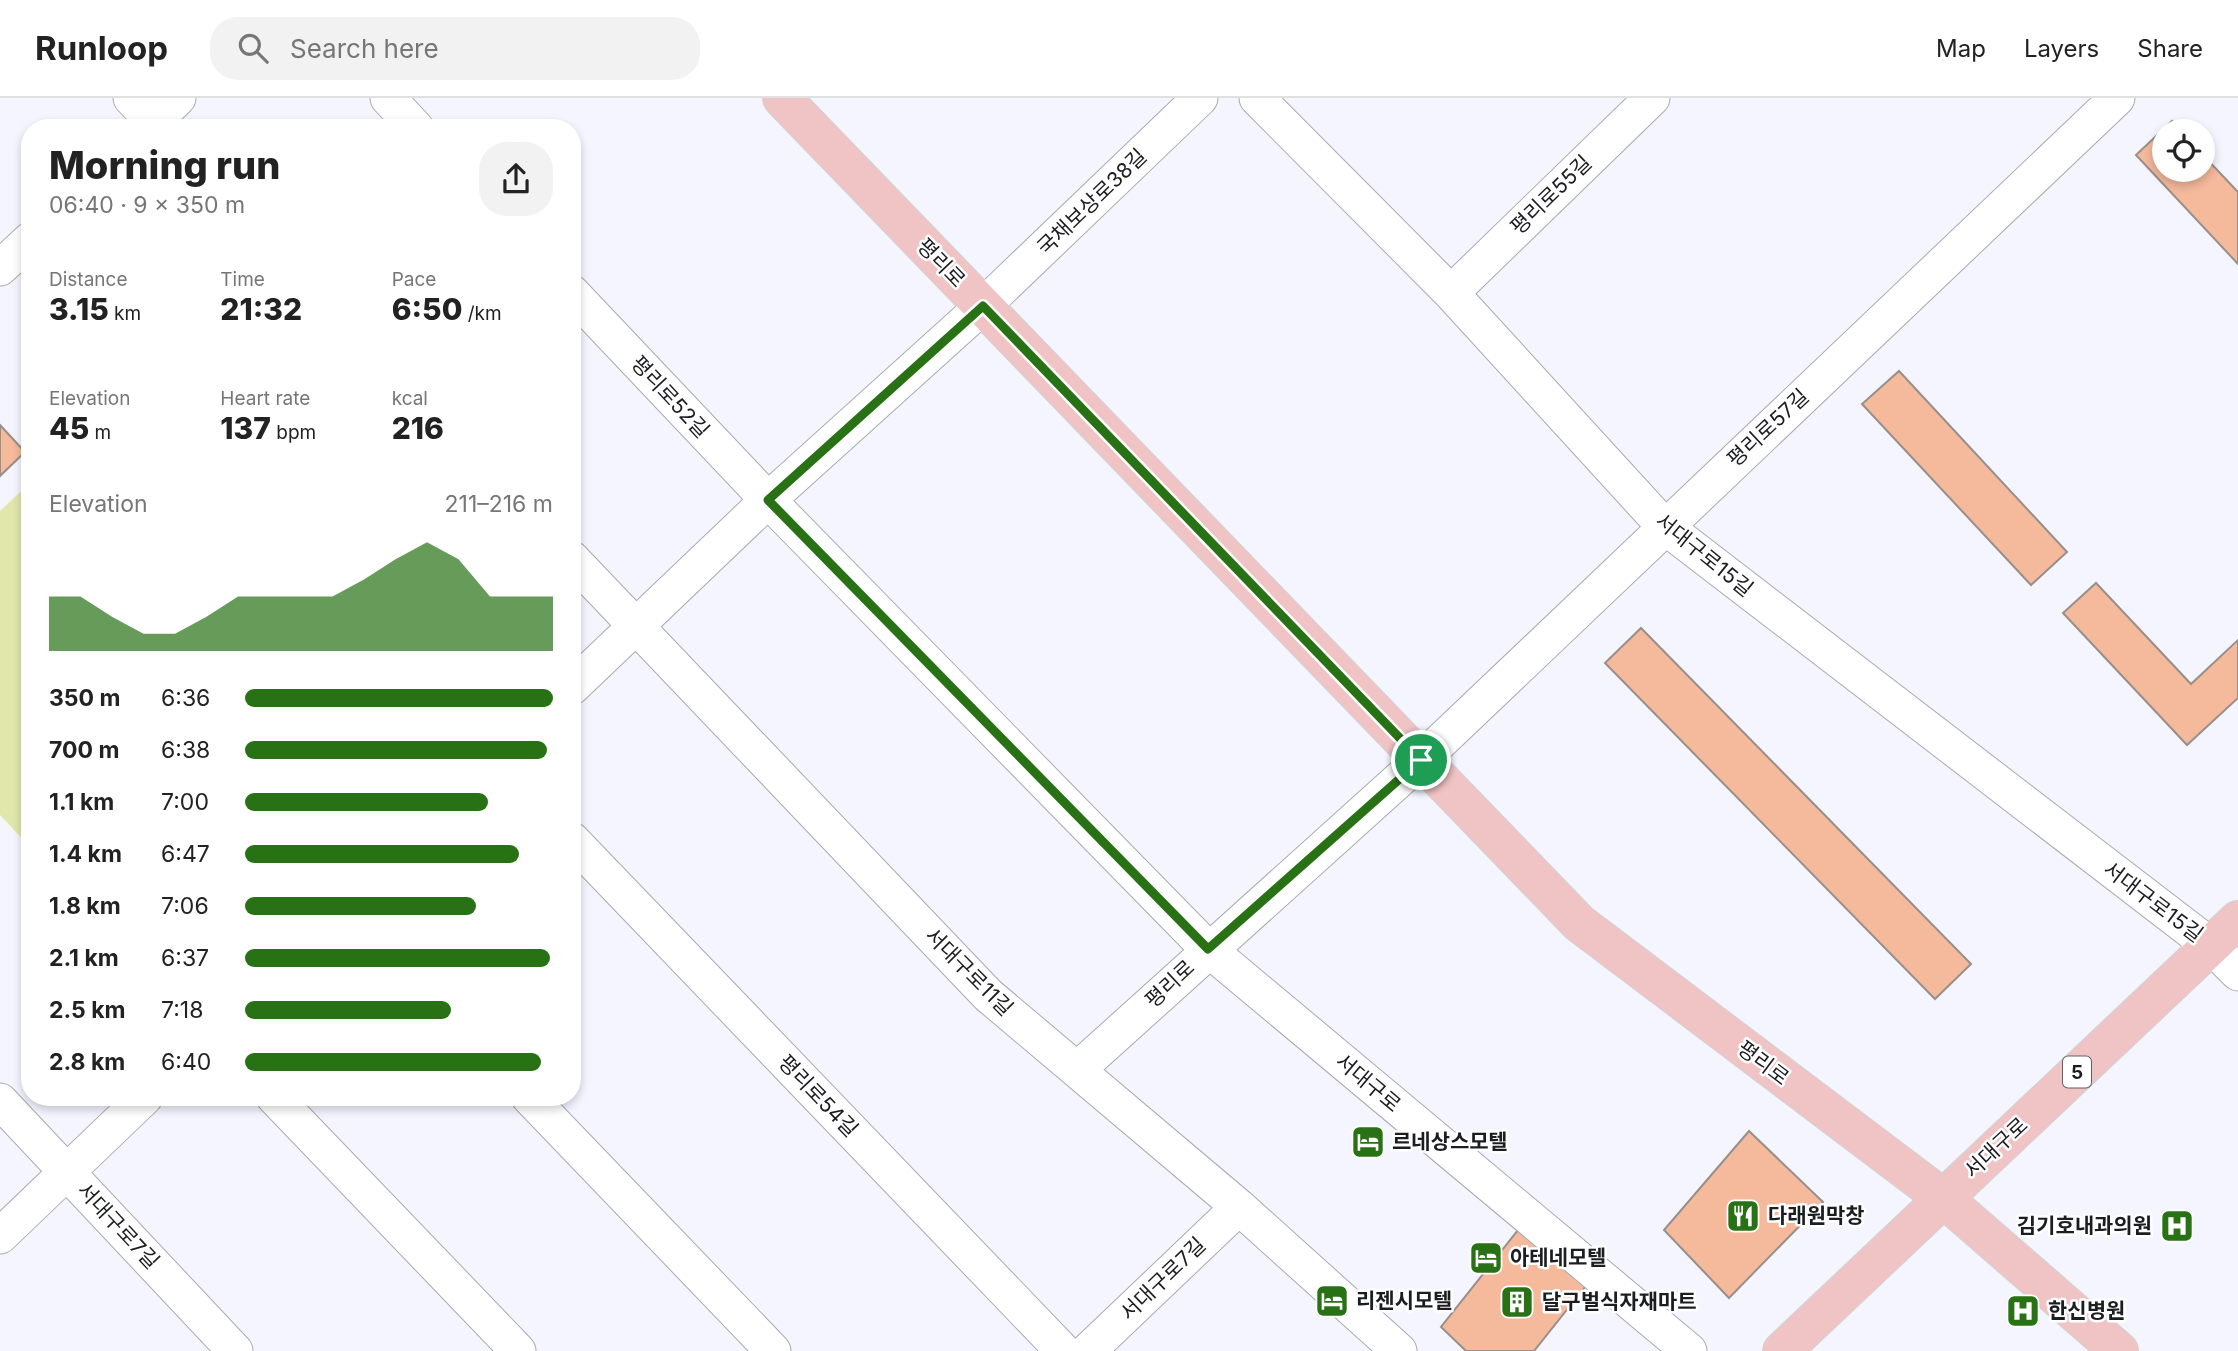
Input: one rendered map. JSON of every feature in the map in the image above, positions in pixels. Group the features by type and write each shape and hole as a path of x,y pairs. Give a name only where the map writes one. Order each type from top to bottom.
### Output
{"main road":[{"name":"평리로","path":"782,98 1579,923 1943,1198 2119,1351"},
{"name":"서대구로","path":"1782,1351 2238,920"}],"street":[{"path":"388,98 408,119"},
{"name":"국채보상로38길","path":"983,306 1200,98"},
{"name":"서대구로15길","path":"1257,98 1451,293 1664,526 2211,946"},
{"name":"평리로55길","path":"1451,293 1652,98"},
{"name":"평리로57길","path":"1421,760 2117,98"},
{"name":"평리로52길","path":"581,303 768,500"},
{"path":"581,678 768,500 983,306"},
{"path":"768,500 1208,949"},
{"name":"서대구로11길","path":"581,568 988,995 1239,1207 1399,1351"},
{"name":"평리로","path":"1077,1070 1208,949 1421,760"},
{"name":"평리로54길","path":"581,849 1063,1351"},
{"path":"2211,946 2238,973"},
{"name":"서대구로","path":"1208,949 1689,1351"},
{"name":"서대구로7길","path":"0,1101 235,1351"},
{"path":"0,1236 136,1106"},
{"path":"283,1106 518,1351"},
{"path":"538,1106 773,1351"},
{"name":"서대구로7길","path":"1088,1351 1239,1207"}],"green space":[{"path":"21,491 21,837 0,815 0,511"}],"building":[{"path":"2152,140 2152,172 2136,155"},
{"path":"2215,168 2238,192 2238,264 2161,182 2215,182"},
{"path":"1899,371 2067,552 2031,585 1862,404"},
{"path":"0,425 21,448 21,456 0,476"},
{"path":"2096,583 2191,684 2238,640 2238,698 2187,745 2063,613"},
{"path":"1641,628 1971,964 1935,999 1605,663"},
{"name":"다래원막창","path":"1749,1131 1823,1202 1729,1298 1664,1230"},
{"name":"달구벌식자재마트","path":"1526,1220 1593,1277 1534,1351 1466,1351 1441,1327"}],"place":[{"name":"르네상스모텔","path":"1368,1142"},
{"name":"다래원막창","path":"1743,1216"},
{"name":"김기호내과의원","path":"2177,1226"},
{"name":"아테네모텔","path":"1486,1258"},
{"name":"리젠시모텔","path":"1332,1301"},
{"name":"달구벌식자재마트","path":"1517,1302"},
{"name":"한신병원","path":"2023,1311"}],"route":[{"path":"983,306 1421,760 1208,949 768,500 983,306"}]}
